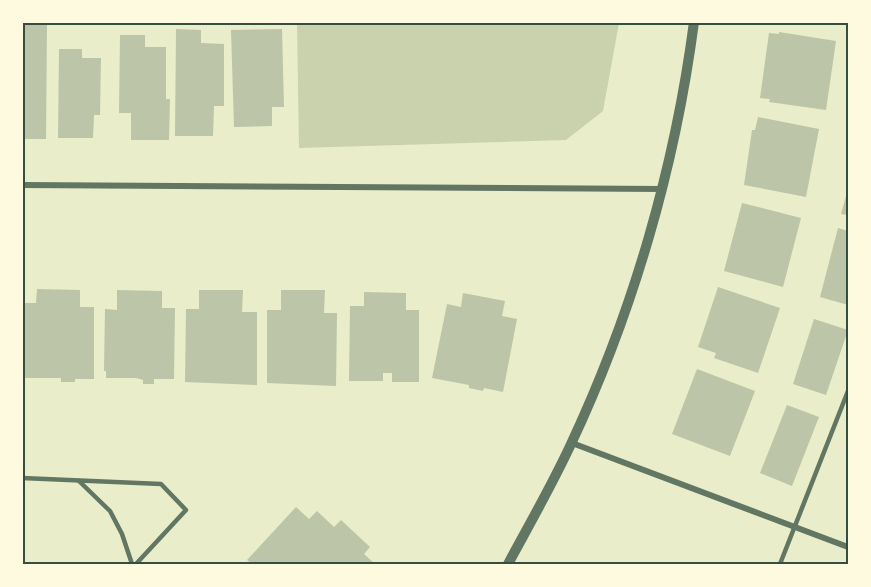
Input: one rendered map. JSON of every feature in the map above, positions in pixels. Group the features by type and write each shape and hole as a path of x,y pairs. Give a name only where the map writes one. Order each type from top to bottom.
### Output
{"street":[{"path":"507,564 572,443 618,329 642,261 662,189 694,22"},
{"path":"22,185 662,189"},
{"path":"572,443 849,547"}],"lane":[{"path":"780,564 849,391"},
{"path":"22,478 161,484 186,510 134,564 110,511 79,481"}],"green space":[{"path":"297,22 619,23 603,111 566,140 299,148"}],"building":[{"path":"22,25 47,25 46,139 22,139"},
{"path":"176,29 201,30 201,43 224,44 224,106 214,106 213,136 175,136"},
{"path":"282,29 284,107 272,107 272,126 234,127 231,30"},
{"path":"779,32 836,41 826,110 769,102 770,99 760,98 769,33 779,34"},
{"path":"120,35 145,35 145,47 166,47 166,99 170,99 169,140 131,140 131,113 119,113"},
{"path":"59,49 82,49 82,58 101,58 100,115 94,115 93,138 58,138"},
{"path":"758,117 819,129 806,197 744,185 752,130 755,130"},
{"path":"848,189 848,215 841,214"},
{"path":"742,203 801,218 783,287 724,271"},
{"path":"838,228 848,231 848,305 820,297"},
{"path":"718,287 780,308 758,373 714,358 716,353 698,347"},
{"path":"37,289 80,290 80,307 94,307 94,379 61,382 61,378 23,378 23,303 36,303"},
{"path":"117,290 162,291 162,308 175,308 174,379 154,379 154,384 143,384 143,380 136,378 106,378 106,371 104,371 105,309 117,310"},
{"path":"199,290 243,290 242,312 257,312 257,385 185,382 186,309 199,309"},
{"path":"281,290 325,290 324,313 337,313 336,386 267,383 267,310 281,310"},
{"path":"364,292 406,293 406,310 419,310 419,382 392,382 392,373 383,373 383,381 349,381 350,306 364,306"},
{"path":"463,293 505,301 502,316 517,319 503,392 484,388 483,391 469,388 469,385 432,378 447,304 461,307"},
{"path":"814,319 848,330 826,395 793,384"},
{"path":"697,369 755,391 730,456 672,434"},
{"path":"787,405 819,417 792,486 760,473"},
{"path":"296,507 309,519 317,511 334,527 341,520 370,547 364,554 375,564 252,564 247,560"}]}
